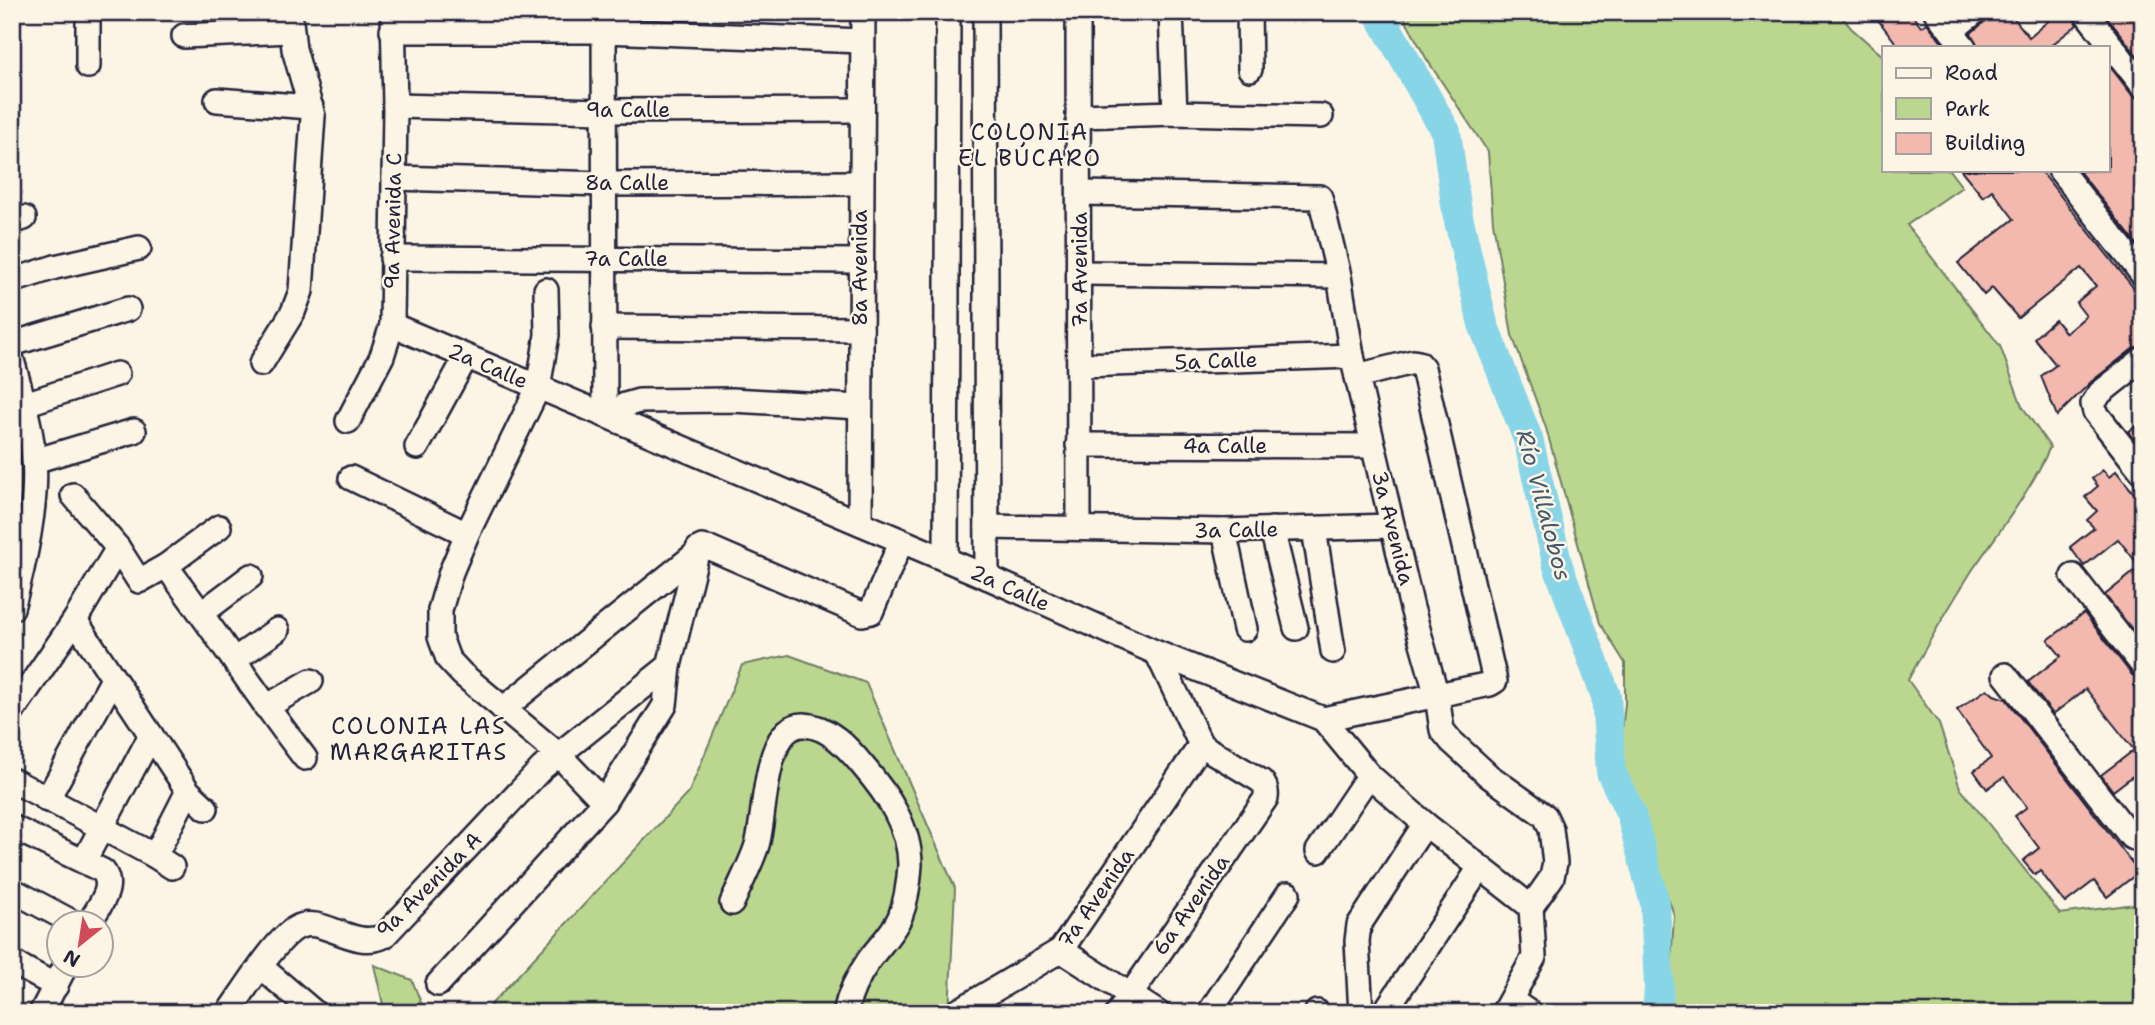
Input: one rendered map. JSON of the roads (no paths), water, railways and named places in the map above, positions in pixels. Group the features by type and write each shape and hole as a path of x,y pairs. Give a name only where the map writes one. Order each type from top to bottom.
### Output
{"street":[{"path":"88,12 88,66"},
{"name":"8a Avenida","path":"860,523 863,12"},
{"path":"946,559 948,12"},
{"path":"985,12 987,577"},
{"name":"7a Avenida","path":"1078,12 1081,365 1079,528"},
{"path":"1171,12 1175,113"},
{"path":"1249,12 1250,69"},
{"path":"1936,12 1957,39 1975,12"},
{"path":"2085,12 2143,86"},
{"path":"184,36 290,22 311,107 313,116 301,291 293,312 261,364"},
{"path":"393,22 604,22 862,41"},
{"name":"9a Avenida C","path":"348,421 382,356 392,325 395,106 393,22"},
{"path":"604,22 604,327 609,416"},
{"path":"217,100 311,107"},
{"name":"9a Calle","path":"395,106 604,111 861,110"},
{"path":"1078,116 1175,113 1321,116"},
{"path":"2062,172 2143,275"},
{"name":"8a Calle","path":"394,178 604,184 860,183"},
{"name":"3a Avenida","path":"1079,192 1320,197 1339,276 1354,366 1392,526 1437,696 1442,730 1489,776 1545,816 1555,846 1552,877 1531,907"},
{"path":"12,281 55,267 139,248"},
{"name":"7a Calle","path":"392,258 860,261"},
{"path":"1080,273 1339,276"},
{"path":"546,290 547,335 538,388 451,572 440,610 440,637 448,659 560,756 604,802"},
{"path":"12,344 128,309"},
{"name":"2a Calle","path":"392,325 946,559 1157,653 1323,719 1369,775 1479,869 1531,907"},
{"path":"604,327 861,329"},
{"path":"417,447 466,357"},
{"path":"2143,359 2100,393 2093,404 2095,412 2143,473"},
{"path":"12,360 25,404 34,461 32,505 19,585 12,608"},
{"name":"5a Calle","path":"1081,365 1354,366 1413,362 1419,363 1423,368 1495,681 1437,696 1323,719"},
{"path":"25,404 117,374"},
{"path":"609,416 625,405 639,401 732,400 860,407"},
{"path":"34,461 134,431"},
{"name":"4a Calle","path":"1078,445 1373,446"},
{"path":"351,478 467,534"},
{"path":"73,495 118,548 139,581 166,566 219,527"},
{"name":"3a Calle","path":"987,527 1224,531 1392,526"},
{"path":"1272,529 1296,628"},
{"path":"1314,529 1333,651"},
{"path":"1224,531 1245,629"},
{"path":"503,709 702,547 866,614 871,612 901,542"},
{"path":"12,712 75,620 118,548"},
{"path":"438,984 604,802 665,705 669,666 697,553"},
{"path":"166,566 305,758"},
{"path":"202,613 251,576"},
{"path":"2073,576 2143,666"},
{"path":"75,620 188,790 206,808"},
{"path":"234,660 277,630"},
{"path":"1157,653 1201,745"},
{"path":"560,756 669,666"},
{"path":"2005,675 2137,834"},
{"path":"47,800 113,679"},
{"path":"266,707 311,681"},
{"path":"732,903 757,844 772,756 778,740 790,728 801,725 816,727 831,734 877,783 905,827 910,864 900,917 868,961 848,998 845,1013"},
{"path":"84,861 151,735"},
{"name":"7a Avenida","path":"955,1013 1061,950 1201,745"},
{"name":"6a Avenida","path":"1124,1003 1266,798 1265,785 1261,781 1201,745"},
{"name":"9a Avenida A","path":"228,1013 281,941 297,927 311,925 363,941 373,942 384,936 525,785 542,768 560,756"},
{"path":"1318,851 1369,775"},
{"path":"12,780 163,861 188,790"},
{"path":"1361,1013 1357,941 1359,925 1425,824"},
{"path":"12,827 103,872 109,879 109,888 97,909"},
{"path":"1384,1013 1479,869"},
{"path":"12,891 47,909"},
{"path":"1209,1013 1288,894"},
{"path":"1515,1009 1534,957 1531,907"},
{"path":"1061,950 1124,1003 1158,1013"},
{"path":"12,962 46,972"},
{"path":"261,967 315,1013"},
{"path":"41,1013 59,979"}],"waterway":[{"name":"Río Villalobos","path":"1378,12 1446,132 1457,212 1483,324 1528,439 1558,566 1606,696 1611,772 1631,814 1655,903 1659,988 1657,1013"}],"district":[{"name":"COLONIA EL BÚCARO","path":"1030,145"},
{"name":"COLONIA LAS MARGARITAS","path":"419,739"}]}
